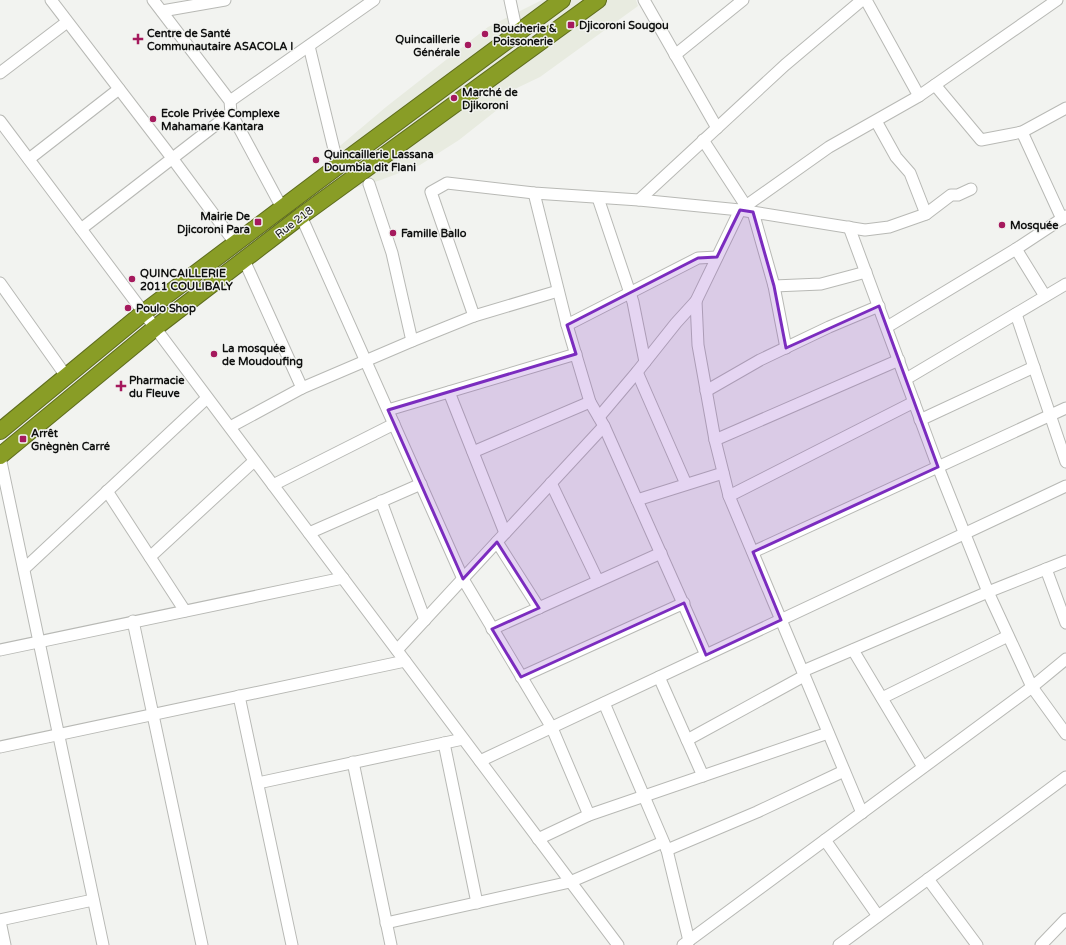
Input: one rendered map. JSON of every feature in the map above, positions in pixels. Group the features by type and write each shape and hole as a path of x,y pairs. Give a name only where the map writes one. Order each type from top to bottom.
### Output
{"highway":[{"name":"Rue 218","path":"0,431 144,313 235,243 562,0"},
{"name":"Rue 218","path":"0,457 155,328 302,216 598,0"}],"street":[{"path":"50,0 172,158 235,243"},
{"path":"153,0 230,100 231,113 282,208"},
{"path":"162,11 225,0"},
{"path":"230,100 374,0"},
{"path":"510,0 517,33"},
{"path":"644,0 717,128"},
{"path":"675,55 743,0"},
{"path":"639,200 785,65 862,0"},
{"path":"866,0 919,96"},
{"path":"397,650 551,483 602,421 637,372 676,323 696,301 717,257 746,210 829,147 919,96 1057,0"},
{"path":"0,73 67,22"},
{"path":"309,46 338,166"},
{"path":"934,85 981,140 1022,132 1066,108"},
{"path":"29,160 119,89"},
{"path":"81,229 231,113"},
{"path":"0,121 618,945"},
{"path":"876,121 896,157 910,173 926,214"},
{"path":"886,327 1016,249 1064,217 1022,132"},
{"path":"704,140 746,210 774,286 786,348"},
{"path":"474,316 431,192 446,183 534,193 639,200 746,210 865,230 888,227 926,214 951,195 958,196 971,189"},
{"path":"369,184 392,253 412,341"},
{"path":"534,193 567,325 590,402 602,421 706,655"},
{"path":"598,198 633,302 645,362"},
{"path":"302,216 463,579 552,728 589,815"},
{"path":"849,227 920,420 988,592 1032,687 1066,734"},
{"path":"1016,249 1045,296"},
{"path":"567,325 698,258 717,257"},
{"path":"244,260 302,388"},
{"path":"774,286 821,284 866,272"},
{"path":"0,283 66,376"},
{"path":"906,379 1045,296 1065,286"},
{"path":"230,427 302,388 412,341 474,316 558,291"},
{"path":"696,301 698,345 715,440 729,496 862,813"},
{"path":"706,391 760,360 879,306"},
{"path":"1016,314 1066,462"},
{"path":"388,410 576,354"},
{"path":"715,440 899,360"},
{"path":"920,420 1034,367"},
{"path":"637,372 686,484"},
{"path":"449,392 505,533"},
{"path":"24,569 207,398"},
{"path":"473,452 590,402"},
{"path":"729,496 914,402"},
{"path":"753,552 1066,408"},
{"path":"273,485 394,424"},
{"path":"0,457 103,945"},
{"path":"150,557 254,461"},
{"path":"637,500 723,473"},
{"path":"551,483 598,581"},
{"path":"309,533 421,484"},
{"path":"480,761 1066,486"},
{"path":"107,491 185,611"},
{"path":"381,501 425,620"},
{"path":"497,542 539,608"},
{"path":"492,629 661,553"},
{"path":"687,740 803,674 853,650 988,592 1066,561"},
{"path":"1046,569 1066,623"},
{"path":"0,650 342,578"},
{"path":"521,677 684,604"},
{"path":"134,622 202,945"},
{"path":"882,698 1008,636"},
{"path":"853,650 923,767"},
{"path":"604,703 665,846 686,943 1032,687 1066,659"},
{"path":"0,746 405,661"},
{"path":"659,677 703,776"},
{"path":"239,696 292,945"},
{"path":"538,839 589,815 828,733"},
{"path":"258,783 463,739"},
{"path":"444,743 477,903"},
{"path":"353,762 391,945"},
{"path":"386,923 570,882 757,812 844,770"},
{"path":"846,943 878,916 1066,778"},
{"path":"825,840 878,916"},
{"path":"928,880 977,945"},
{"path":"5,945 0,921 93,900"},
{"path":"1041,945 1066,919"}],"highlighted area":[{"path":"740,210 753,212 774,286 786,348 879,306 938,467 753,552 781,620 706,655 684,603 521,677 492,629 539,608 497,542 463,579 388,410 576,354 567,325 698,258 717,257"}],"shaded area":[{"name":"Marché de Djikoroni","path":"542,0 636,0 638,6 540,77 517,88 497,110 459,140 420,165 355,188 342,179 334,151 386,107 488,27"}],"place":[{"name":"Djicoroni Sougou","path":"571,25"},
{"name":"Boucherie & Poissonerie","path":"485,34"},
{"name":"Centre de Santé Communautaire ASACOLA I","path":"138,39"},
{"name":"Quincaillerie Générale","path":"468,45"},
{"name":"Marché de Djikoroni","path":"454,98"},
{"name":"Ecole Privée Complexe Mahamane Kantara","path":"153,119"},
{"name":"Quincaillerie Lassana Doumbia dit Flani","path":"316,160"},
{"name":"Mairie De Djicoroni Para","path":"258,222"},
{"name":"Mosquée","path":"1002,225"},
{"name":"Famille Ballo","path":"393,233"},
{"name":"QUINCAILLERIE 2011 COULIBALY","path":"132,279"},
{"name":"Poulo Shop","path":"128,308"},
{"name":"La mosquée de Moudoufing","path":"214,354"},
{"name":"Pharmacie du Fleuve","path":"121,386"},
{"name":"Arrêt Gnègnèn Carré","path":"23,439"}]}
